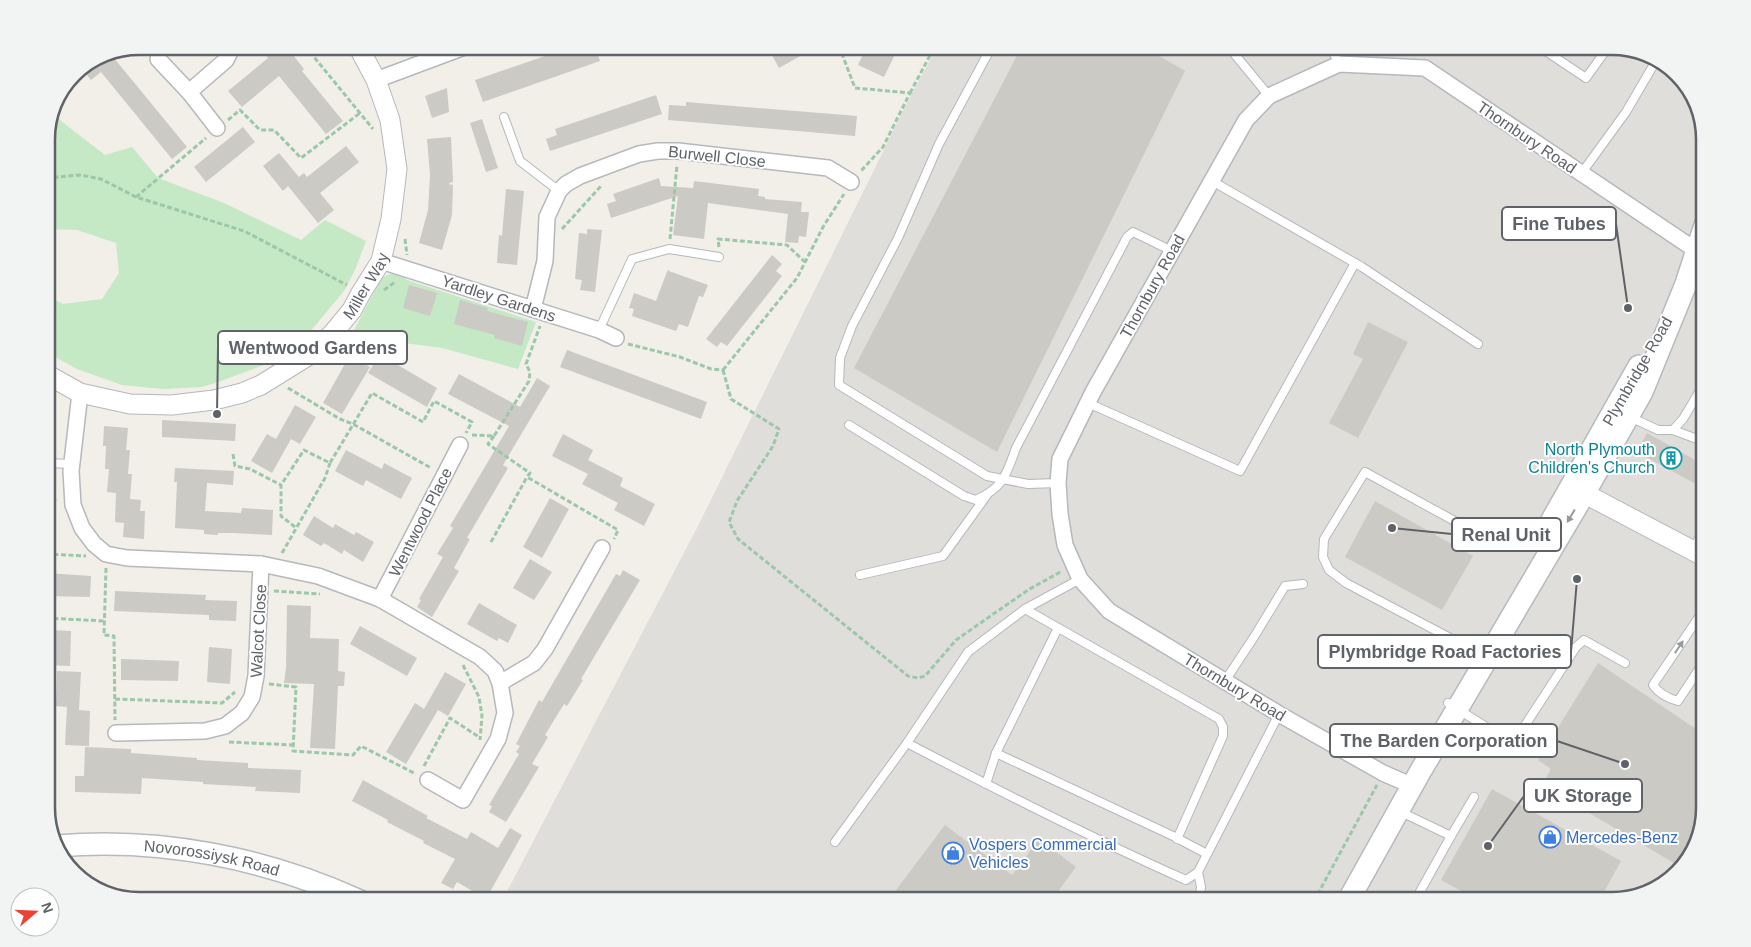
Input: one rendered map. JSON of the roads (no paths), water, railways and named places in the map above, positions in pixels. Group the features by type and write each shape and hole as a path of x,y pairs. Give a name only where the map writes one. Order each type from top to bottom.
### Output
{"main road":[{"name":"Plymbridge Road","path":"1577,490 1628,416 1642,392 1686,284 1696,254"},
{"name":"Plymbridge Road","path":"1342,892 1394,808 1577,490 1686,284"},
{"name":"Plymbridge Road","path":"1352,892 1394,808"},
{"name":"Novorossiysk Road","path":"64,845 86,843 132,844 236,858 282,870 340,892"}],"street":[{"path":"189,92 226,60 228,55"},
{"name":"Miller Way","path":"55,379 80,393 130,404 172,405 214,400 242,394 273,378 311,354 322,344 352,310 380,261 392,219 397,169 390,120 376,80 363,55"},
{"path":"376,80 443,55"},
{"path":"158,59 189,92 217,128"},
{"name":"Thornbury Road","path":"1408,784 1384,773 1279,714 1109,611 1080,579 1066,545 1060,514 1058,483 1060,459 1093,392 1246,120 1269,96 1339,64 1425,68 1696,250"},
{"name":"Burwell Close","path":"539,311 545,261 547,217 560,191 566,184 580,176 639,154 658,151 678,151 828,168 851,182"},
{"name":"Yardley Gardens","path":"380,261 599,330 616,338"},
{"path":"80,393 72,464 73,505 82,528 106,556 268,566 318,576 380,599 465,647 480,657 494,671 500,683 505,713 498,739 463,800 423,778"},
{"name":"Wentwood Place","path":"380,599 460,445"},
{"path":"1577,490 1696,552"},
{"path":"500,683 534,663 540,656 602,548"},
{"name":"Walcot Close","path":"116,733 205,731 225,726 242,713 252,697 256,679 260,592 268,566"}],"lane":[{"path":"987,55 939,144 898,238 852,326 840,358 839,385 987,476 1028,484 1058,483"},
{"path":"1234,55 1269,96"},
{"path":"1334,55 1339,64"},
{"path":"1552,55 1586,78 1603,55"},
{"path":"1581,174 1626,112 1653,66"},
{"path":"504,117 520,161 560,191"},
{"path":"1212,181 1355,263 1478,344"},
{"path":"860,575 943,556 988,494 1004,480 1016,448 1127,237 1133,232 1172,251"},
{"path":"599,330 632,259 669,250 719,257"},
{"path":"1088,403 1240,470 1355,263"},
{"path":"1674,430 1684,419 1696,398"},
{"path":"1628,416 1658,430 1674,430 1696,439"},
{"path":"849,425 964,496 976,500 988,494"},
{"path":"55,463 72,464"},
{"path":"1471,530 1365,472 1324,539 1323,557 1329,570 1346,583 1482,655"},
{"path":"835,842 907,742 968,652 1025,609 1080,579"},
{"path":"1225,681 1285,586 1303,584"},
{"path":"1025,609 1219,719 1223,727 1223,736 1178,838"},
{"path":"1696,623 1653,685 1667,698 1678,701 1696,674"},
{"path":"986,784 996,753 1058,628"},
{"path":"1452,706 1502,737 1512,736 1522,730 1576,647 1584,640 1625,663"},
{"path":"907,742 986,784 1121,851 1186,880 1198,872 1279,714"},
{"path":"996,753 1178,838 1207,854"},
{"path":"1420,892 1474,797"},
{"path":"1394,808 1451,836"},
{"path":"1198,872 1200,892"}],"place":[{"name":"Fine Tubes","path":"1628,308"},
{"name":"Wentwood Gardens","path":"217,414"},
{"name":"North Plymouth Children's Church","path":"1671,458"},
{"name":"Renal Unit","path":"1392,528"},
{"name":"Plymbridge Road Factories","path":"1577,579"},
{"name":"The Barden Corporation","path":"1625,764"},
{"name":"Mercedes-Benz","path":"1550,837"},
{"name":"UK Storage","path":"1488,846"},
{"name":"Vospers Commercial Vehicles","path":"953,853"}]}
